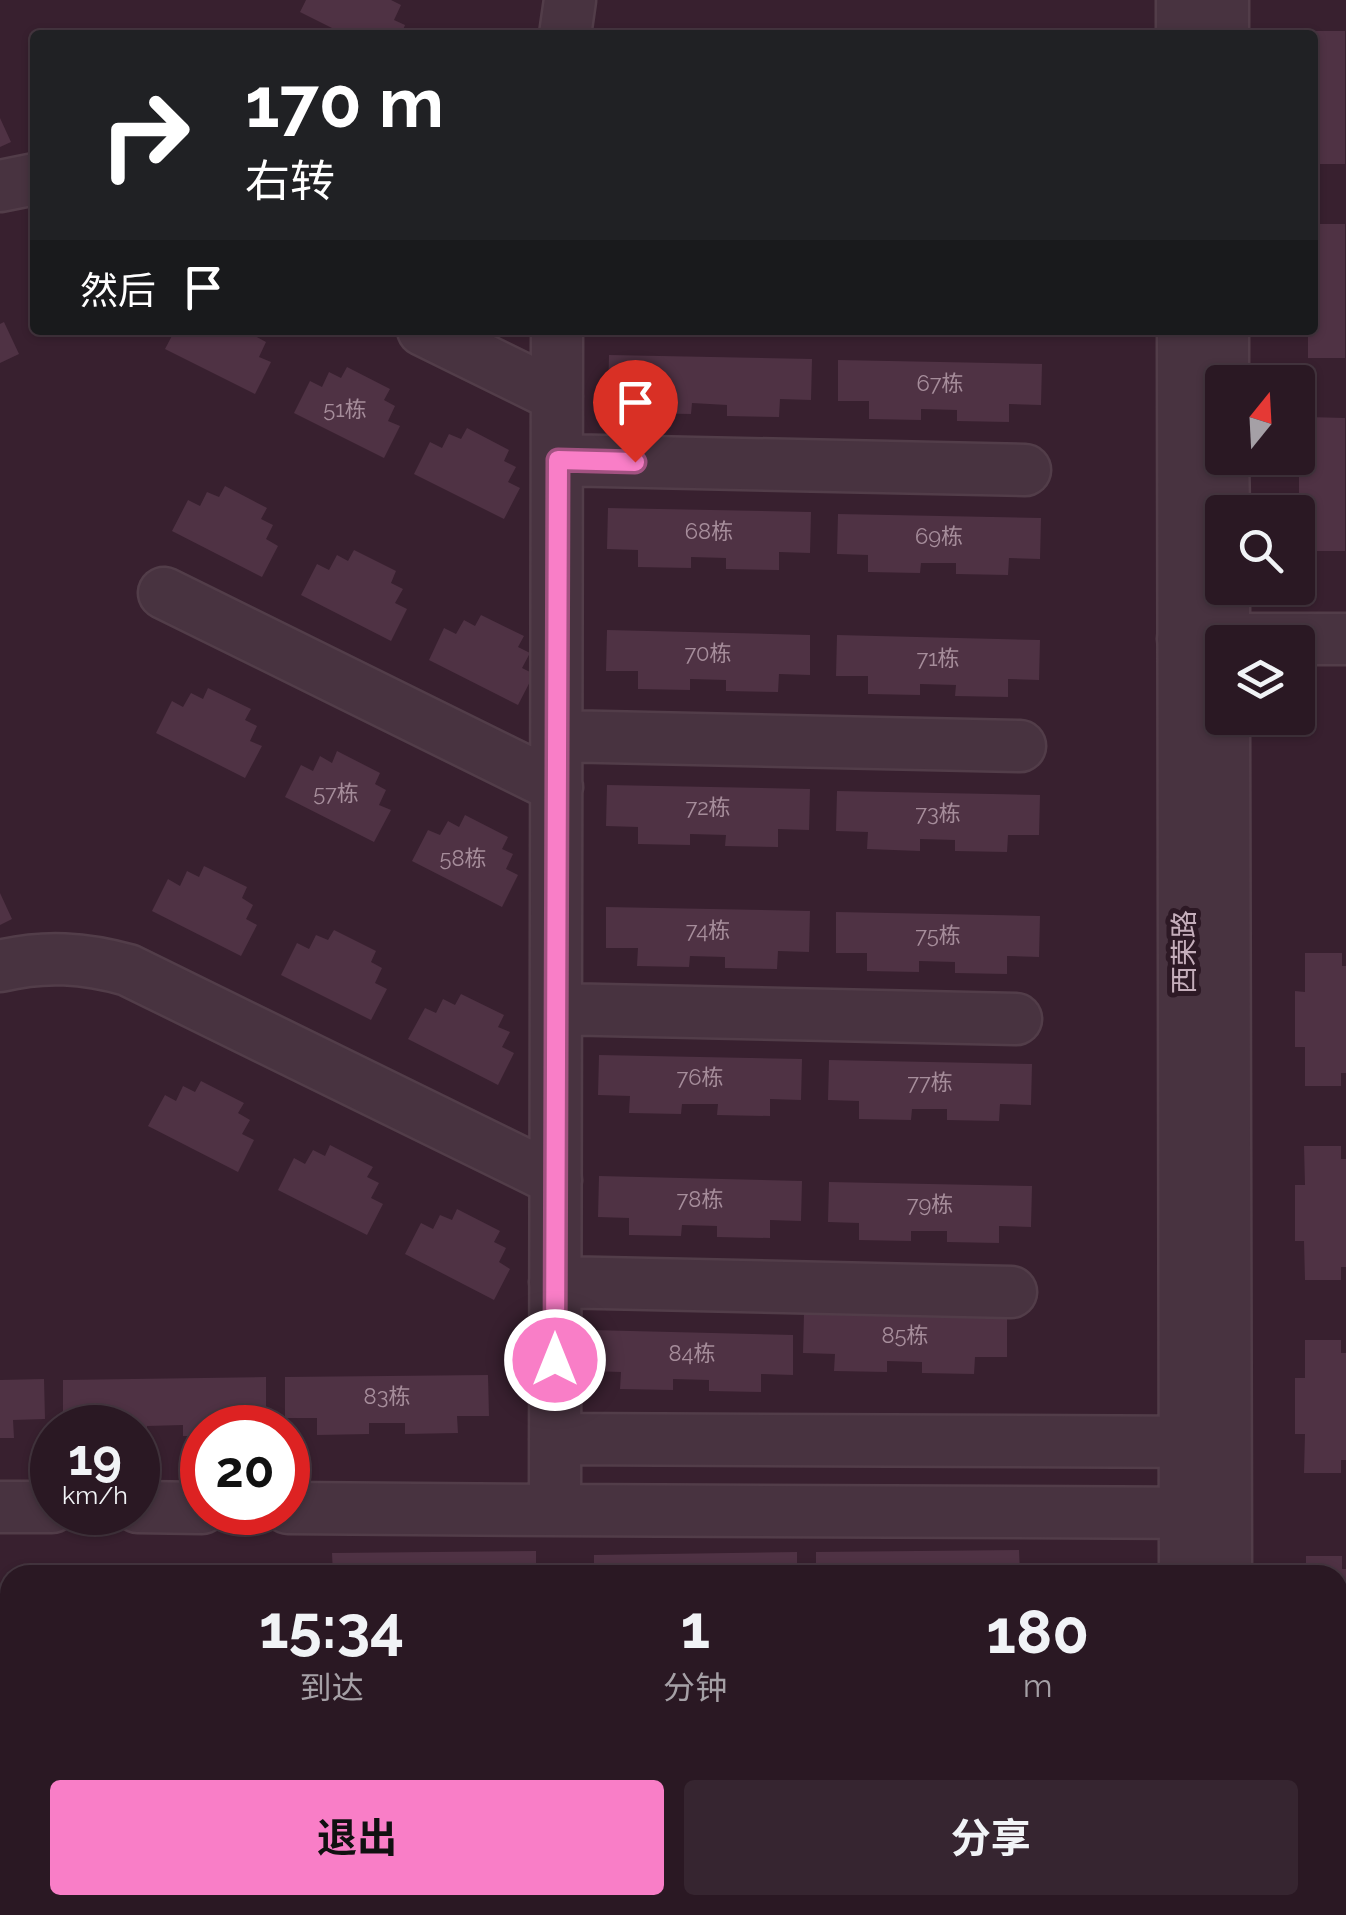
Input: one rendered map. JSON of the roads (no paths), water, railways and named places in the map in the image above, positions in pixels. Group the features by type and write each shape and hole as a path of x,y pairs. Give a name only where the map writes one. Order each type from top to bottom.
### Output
{"street":[{"path":"1182,0 1182,30"},
{"path":"1223,0 1223,30"},
{"path":"0,186 30,179"},
{"path":"433,335 557,396"},
{"path":"555,1510 557,335"},
{"name":"西荣路","path":"1183,335 1209,625"},
{"path":"1223,335 1223,365"},
{"path":"558,460 1025,470"},
{"path":"164,593 557,788"},
{"path":"1315,640 1346,640"},
{"name":"西荣路","path":"1188,1565 1205,1513 1209,735"},
{"name":"西荣路","path":"1205,1442 1224,735"},
{"path":"557,736 1020,746"},
{"path":"0,966 44,958 73,958 128,970 556,1180"},
{"path":"556,1009 1016,1019"},
{"path":"555,1282 1011,1292"},
{"path":"555,1438 1205,1442"},
{"path":"0,1506 30,1507"},
{"path":"310,1508 1205,1513"},
{"name":"西荣路","path":"1205,1513 1223,1565"}]}
